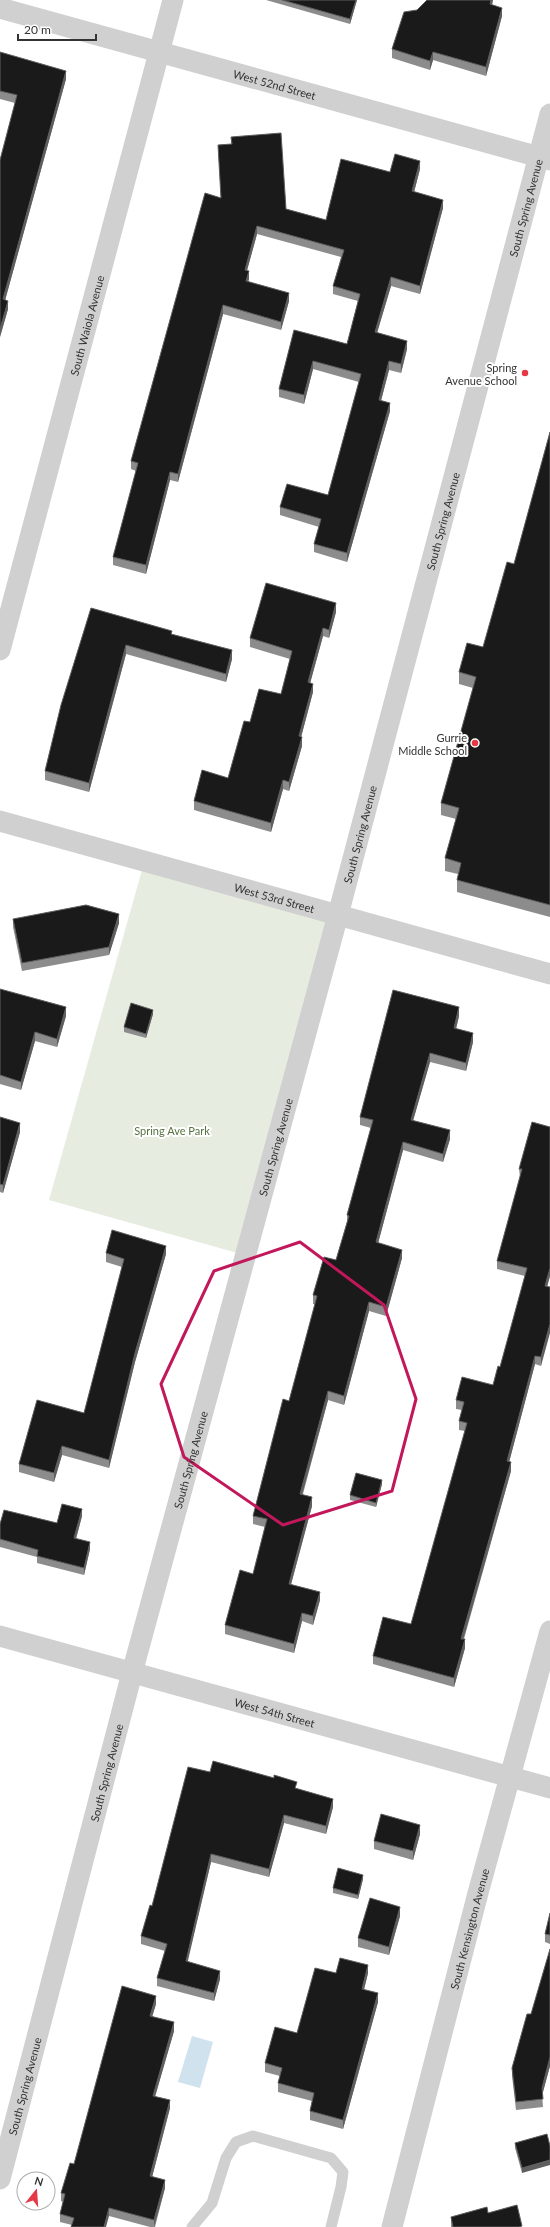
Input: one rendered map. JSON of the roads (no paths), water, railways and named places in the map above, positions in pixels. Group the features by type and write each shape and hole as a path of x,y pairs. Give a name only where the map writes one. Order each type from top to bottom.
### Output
{"street":[{"name":"South Waiola Avenue","path":"0,650 173,0"},
{"name":"West 52nd Street","path":"0,8 544,158"},
{"name":"South Spring Avenue","path":"0,2179 132,1673 544,158 550,114"},
{"name":"West 53rd Street","path":"0,821 550,974"},
{"name":"South Kensington Avenue","path":"392,2227 510,1777 550,1631"},
{"name":"West 54th Street","path":"0,1636 550,1788"}],"lane":[{"path":"192,2227 212,2203 226,2158 236,2142 253,2136 331,2158 343,2172 341,2187 331,2227"}],"water":[{"path":"192,2036 213,2042 200,2088 178,2082"}],"place":[{"name":"Spring Avenue School","path":"525,373"},
{"name":"Gurrie Middle School","path":"475,743"}],"park label":[{"name":"Spring Ave Park","path":"172,1130"}]}
